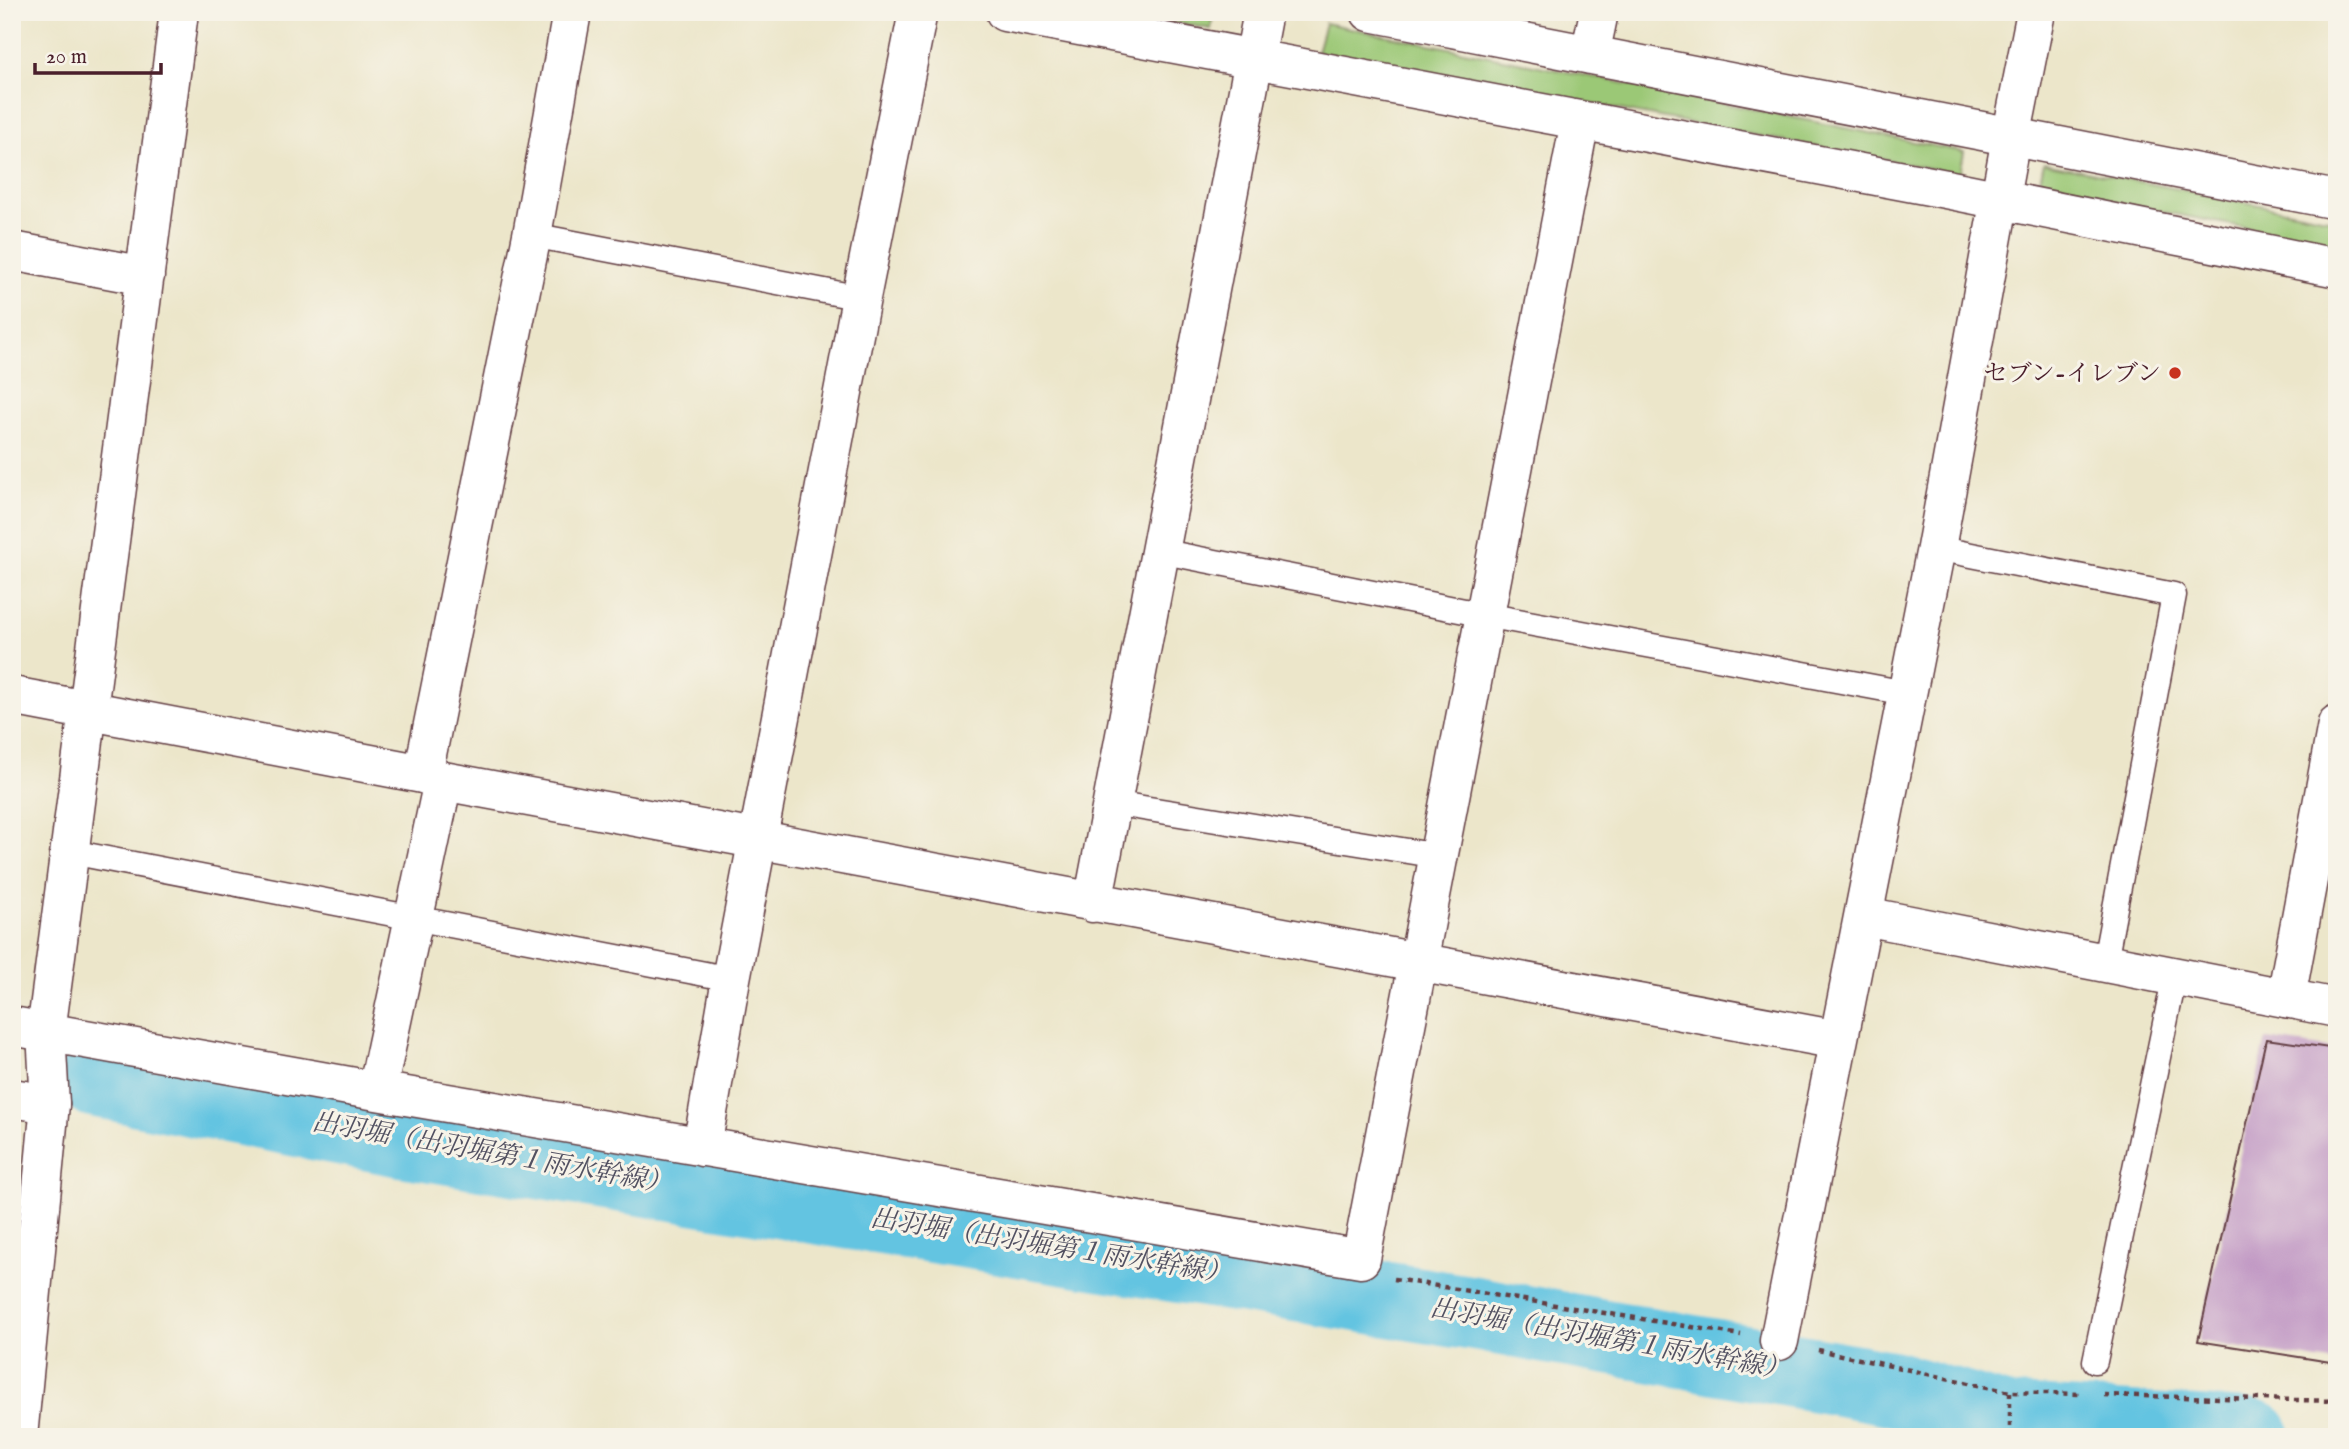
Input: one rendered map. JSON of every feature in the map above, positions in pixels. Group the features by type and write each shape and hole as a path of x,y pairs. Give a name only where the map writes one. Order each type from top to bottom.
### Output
{"street":[{"path":"18,1437 50,1104 29,1029 71,852 87,711 179,12"},
{"path":"377,1091 416,918 433,778 572,12"},
{"path":"702,1147 731,979 918,12"},
{"path":"1005,12 2000,200 2337,268"},
{"path":"1093,903 1262,12"},
{"path":"1370,12 2337,200"},
{"path":"1590,55 1599,12"},
{"path":"1779,1341 1936,548 2036,12"},
{"path":"29,1029 1361,1259 1580,121"},
{"path":"12,251 145,276"},
{"path":"12,696 1416,964 1838,1040"},
{"path":"2286,998 2337,723"},
{"path":"1864,916 2337,1008"},
{"path":"12,1098 50,1104"}],"lane":[{"path":"532,235 861,298"},
{"path":"1936,548 2174,595 2105,961"},
{"path":"1159,551 1906,693"},
{"path":"1112,803 1439,856"},
{"path":"71,852 731,979"},
{"path":"2095,1361 2175,975"}],"path":[{"path":"1361,1259 1381,1277 1779,1341 2010,1392 2337,1401"},
{"path":"2010,1392 2010,1437"}],"green space":[{"path":"1120,12 1213,12 1211,29"},
{"path":"1325,23 1964,152 1960,174 1317,52"},
{"path":"2044,163 2337,220 2337,245 2038,188"}],"building":[{"path":"2266,1039 2337,1049 2337,1363 2198,1341"}],"waterway":[{"name":"出羽堀（出羽堀第１雨水幹線）","path":"95,1080 398,1139 1472,1313 1892,1388 2005,1422"},
{"path":"1982,1437 2005,1422"},
{"name":"出羽堀（出羽堀第１雨水幹線）","path":"2024,1423 2254,1437"}],"place":[{"name":"セブン-イレブン","path":"2175,373"}]}
